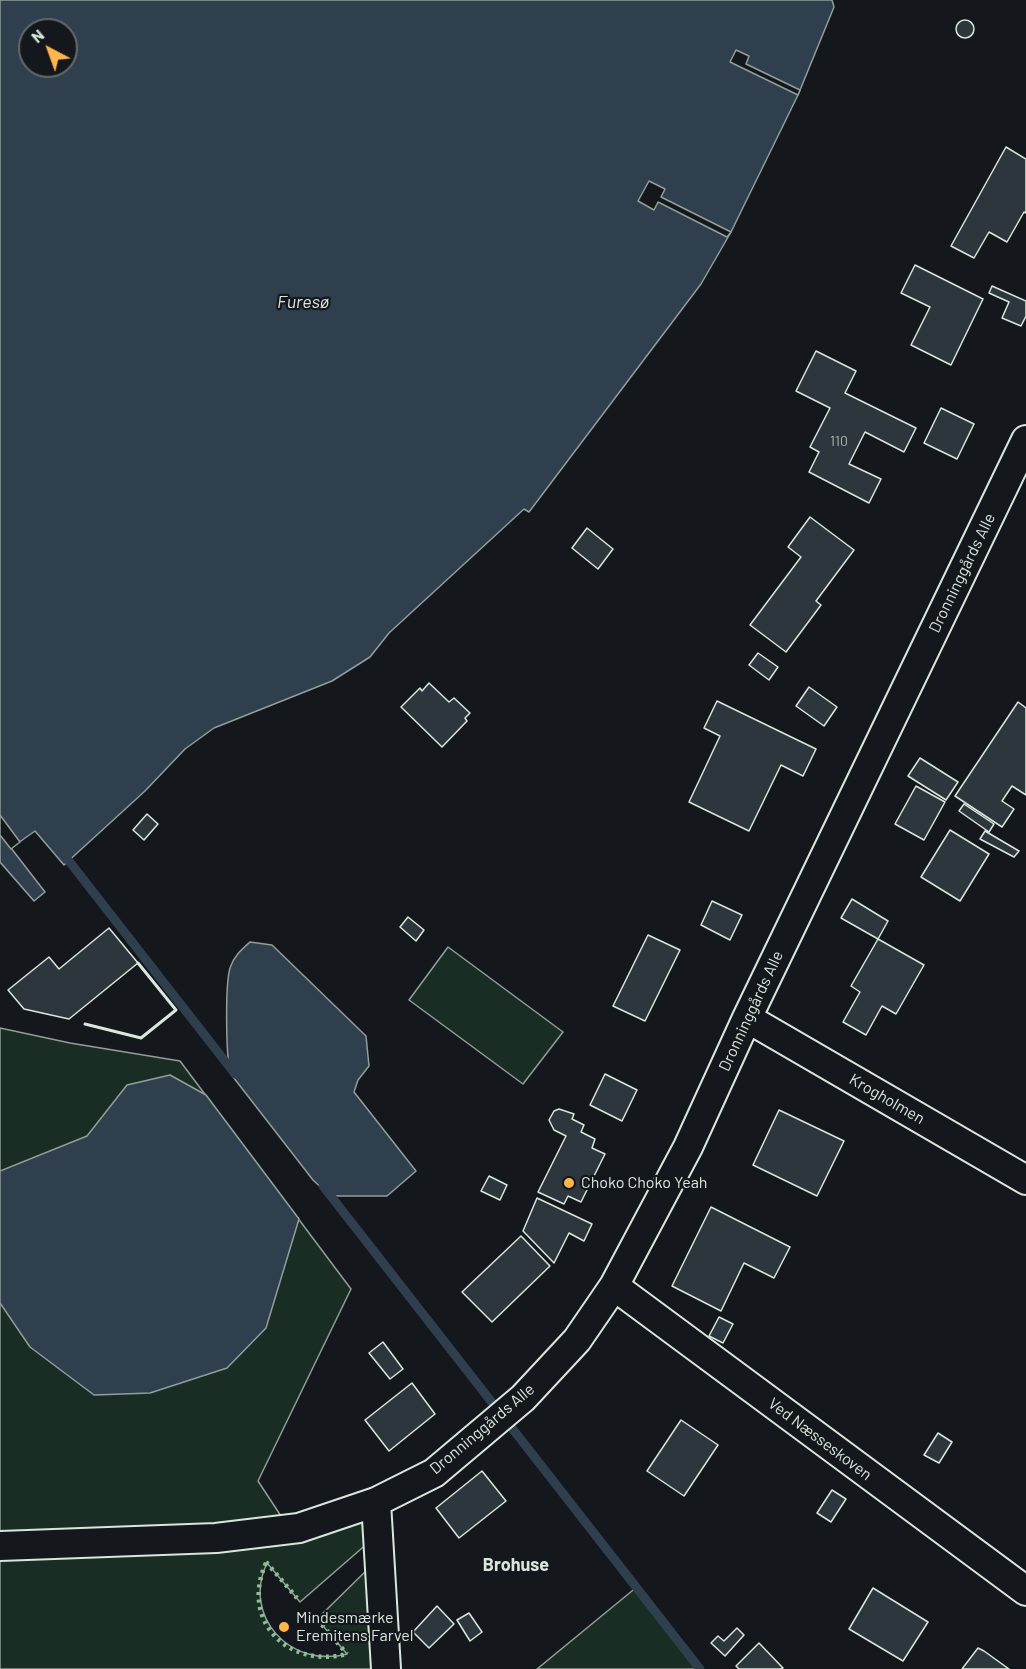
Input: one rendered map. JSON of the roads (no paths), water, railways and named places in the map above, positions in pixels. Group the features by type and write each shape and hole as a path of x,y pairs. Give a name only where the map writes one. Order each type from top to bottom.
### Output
{"street":[{"name":"Dronninggårds Alle","path":"0,1546 216,1538 299,1528 376,1502 434,1473 523,1398 577,1340 614,1286 688,1147 747,1018 1026,440"},
{"name":"Krogholmen","path":"747,1018 1026,1180"},
{"name":"Ved Næsseskoven","path":"614,1286 1026,1591"},
{"path":"376,1502 386,1669"}],"water":[{"name":"Furesø","path":"0,0 832,0 834,7 798,95 731,232 701,284 529,512 524,509 389,633 370,657 332,681 214,728 185,749 145,791 64,865 35,831 11,848 45,892 34,901 0,862"},
{"path":"250,942 272,945 366,1036 369,1066 358,1080 354,1092 416,1171 387,1196 330,1196 313,1180 230,1073 227,1020 228,977 234,960"},
{"path":"170,1075 206,1095 299,1219 266,1328 227,1368 150,1393 94,1395 30,1347 0,1303 0,1171 87,1136 127,1085"}],"waterway":[{"path":"69,861 235,1074"},
{"path":"323,1186 700,1669"}],"place":[{"name":"Choko Choko Yeah","path":"569,1183"},
{"name":"Mindesmærke Eremitens Farvel","path":"284,1627"}],"district":[{"name":"Brohuse","path":"516,1565"}]}
